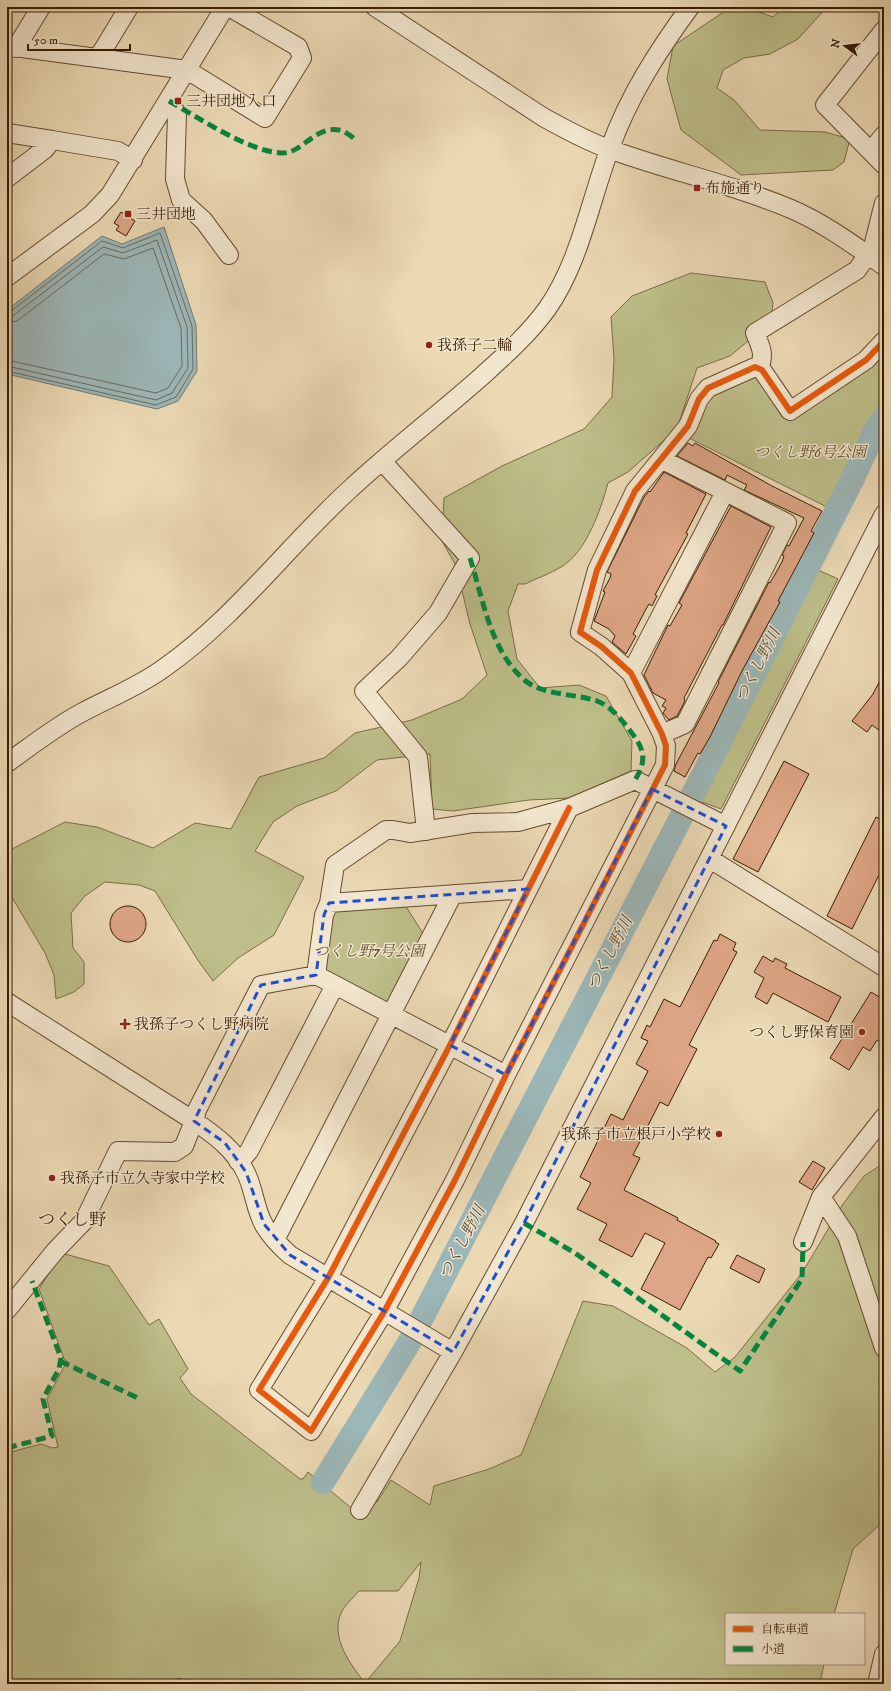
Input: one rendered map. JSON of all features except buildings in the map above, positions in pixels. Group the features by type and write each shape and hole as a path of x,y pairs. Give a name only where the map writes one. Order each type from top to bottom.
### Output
{"street":[{"path":"41,7 12,47 187,70 265,118 302,58 298,47 229,7"},
{"path":"98,58 129,7"},
{"path":"7,277 92,214 110,195 133,160 225,7"},
{"path":"375,7 543,118 585,140 609,150 746,192 792,209 808,217 884,266"},
{"path":"7,763 79,714 142,684 183,654 250,591 348,490 439,415 513,348 547,309 575,254 609,150 641,79 661,46 690,7"},
{"path":"884,30 825,105 884,165"},
{"path":"168,101 177,114 175,179 181,200 204,221 230,255"},
{"path":"7,133 118,151 133,160"},
{"path":"871,151 884,135"},
{"path":"7,178 45,149 52,140"},
{"path":"759,369 763,359 755,333 857,270 873,247 884,203"},
{"path":"569,808 450,1045 328,1278 259,1390 311,1432 384,1312 455,1180 506,1075 665,764 666,746 662,734 631,673 602,646 580,632 597,570 635,491 688,426 699,400 708,388 755,367 762,370 790,411 866,360 884,341"},
{"path":"661,459 787,523 685,724 662,734"},
{"path":"382,461 470,558 438,613 399,658 364,691 418,757 426,831"},
{"path":"631,673 725,492"},
{"path":"360,1510 453,1352 524,1223 883,517"},
{"path":"316,975 324,915 329,903 335,865 386,830 410,833 473,823 518,822 569,808 600,793 635,780 726,826"},
{"path":"710,859 884,967"},
{"path":"329,903 528,889"},
{"path":"275,1240 454,894"},
{"path":"7,1310 55,1251 84,1221 118,1151 175,1152 184,1146 197,1110 261,985 316,975 506,1075"},
{"path":"238,1161 244,1158 249,1151 335,985"},
{"path":"7,1002 194,1121 225,1143 246,1172 264,1224 275,1240 290,1255 453,1352"},
{"path":"803,1242 821,1197 884,1117"},
{"path":"821,1197 847,1236 884,1348"},
{"path":"877,1684 884,1654"}],"highlighted area":[{"path":"652,789 726,826 524,1223 453,1352 290,1255 264,1224 246,1172 225,1143 194,1121 261,985 316,975 324,915 329,903 528,889 450,1045 506,1075"}],"green space":[{"path":"731,7 745,7 773,17 783,7 827,7 798,39 770,54 744,58 723,70 717,88 734,100 760,130 825,132 850,139 844,162 833,170 741,175 681,130 667,79 673,46"},
{"path":"691,273 765,282 773,303 771,322 730,356 697,368 677,429 628,472 608,483 597,517 578,552 561,567 548,574 525,584 518,584 508,611 517,659 540,688 579,685 606,696 632,741 631,771 570,798 529,800 453,811 432,809 430,754 377,760 336,791 297,806 273,822 255,851 304,877 274,935 238,958 213,981 197,959 155,891 139,885 105,882 85,896 71,913 73,948 84,962 84,984 74,992 56,999 54,975 45,953 7,889 7,864 10,850 65,822 97,827 153,848 195,823 231,829 259,777 324,758 355,733 412,720 462,699 487,675 470,624 456,566 442,541 444,498 502,466 584,429 612,397 614,359 611,317 632,296"},
{"name":"つくし野6号公園","path":"884,351 884,407 858,449 829,508 687,437 706,398 754,374 759,376 787,420 825,396"},
{"path":"816,569 838,579 721,809 697,800"},
{"name":"つくし野7号公園","path":"405,905 424,935 390,1004 324,970 330,915 335,911"},
{"path":"884,1163 884,1521 853,1549 834,1613 725,1613 725,1665 824,1665 820,1684 197,1684 178,1678 170,1684 7,1684 7,1453 41,1444 53,1448 58,1447 47,1399 67,1361 64,1359 39,1289 61,1253 109,1266 149,1325 159,1319 188,1369 180,1378 191,1394 300,1479 303,1479 308,1472 362,1517 374,1498 377,1502 391,1480 430,1505 434,1486 489,1469 521,1455 583,1301 613,1306 687,1348 715,1372 735,1357 802,1273 843,1204 864,1176","holes":["421,1562 419,1578 400,1641 365,1683 348,1660 344,1651 338,1632 338,1622 342,1610 359,1591 398,1591"]}],"water":[{"path":"164,227 196,325 197,371 178,401 157,409 7,374 7,310 102,236 122,244"}],"waterway":[{"name":"つくし野川","path":"323,1482 409,1343 705,771 854,476 874,433 884,417"}],"marked path":[{"path":"169,101 224,133 268,151 281,153 289,152 322,132 330,130 343,131 357,141"},
{"path":"470,558 495,638 511,666 522,678 538,688 588,698 603,704 613,711 641,747 643,758 641,769 635,780"},
{"path":"524,1223 575,1253 740,1371 802,1279 803,1242"},
{"path":"7,1448 52,1436 43,1399 59,1369 61,1358 32,1281"},
{"path":"60,1361 140,1399"}],"cycle path":[{"path":"569,808 450,1045 328,1278 259,1390 311,1431 384,1312 455,1180 506,1075 665,765 666,746 662,734 631,673 602,647 580,632 597,570 635,491 688,426 699,399 708,388 755,367 762,370 790,411 866,360 884,341"}],"place":[{"name":"三井団地入口","path":"178,101"},
{"name":"布施通り","path":"697,188"},
{"name":"三井団地","path":"128,214"},
{"name":"我孫子二輪","path":"429,345"},
{"name":"我孫子つくし野病院","path":"125,1024"},
{"name":"つくし野保育園","path":"862,1032"},
{"name":"我孫子市立根戸小学校","path":"719,1134"},
{"name":"我孫子市立久寺家中学校","path":"52,1178"}],"district":[{"name":"つくし野","path":"72,1220"}]}
